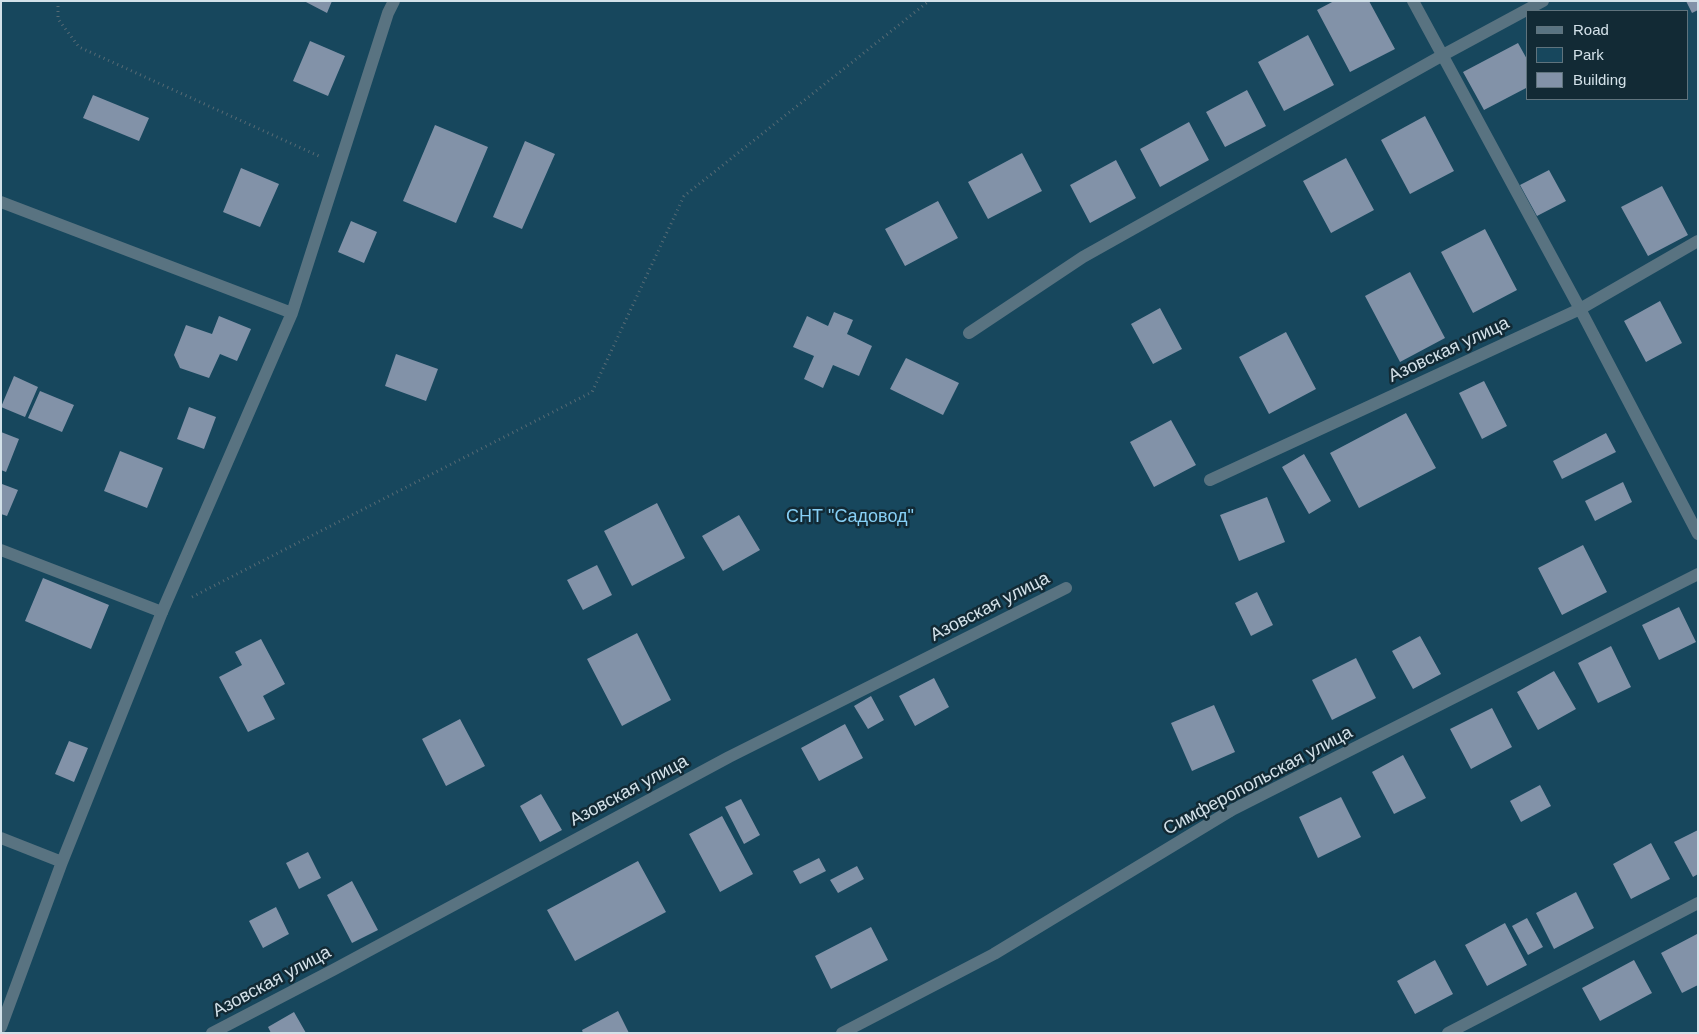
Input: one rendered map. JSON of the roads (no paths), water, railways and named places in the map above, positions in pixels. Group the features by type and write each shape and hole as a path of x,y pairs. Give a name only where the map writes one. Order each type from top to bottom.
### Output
{"street":[{"path":"1,1027 62,862 162,612 292,313 388,13 394,1"},
{"path":"1413,1 1580,309 1698,534"},
{"path":"1526,10 1543,1"},
{"path":"969,333 1083,257 1526,10"},
{"path":"1,202 292,313"},
{"name":"Азовская улица","path":"1210,480 1580,309 1698,241"},
{"path":"1,550 162,612"},
{"name":"Симферопольская улица","path":"842,1033 994,954 1230,811 1698,574"},
{"name":"Азовская улица","path":"212,1033 730,757 1066,588"},
{"path":"1,838 62,862"},
{"path":"1448,1033 1698,903"}],"park label":[{"name":"СНТ \"Садовод\"","path":"850,517"}]}
